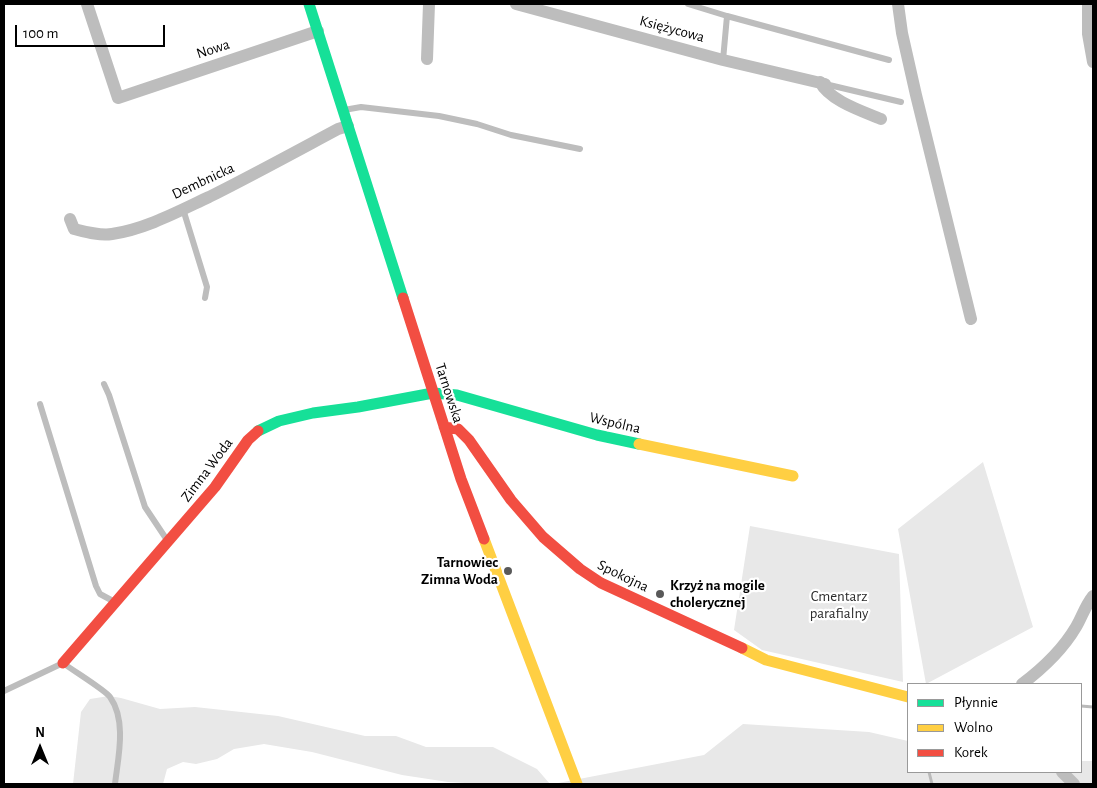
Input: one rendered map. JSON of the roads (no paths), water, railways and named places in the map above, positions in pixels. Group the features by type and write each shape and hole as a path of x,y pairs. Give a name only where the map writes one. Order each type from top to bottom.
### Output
{"street":[{"name":"Nowa","path":"86,4 118,98 318,31"},
{"name":"Tarnowska","path":"310,4 444,427 496,575 577,784"},
{"path":"427,59 429,4"},
{"name":"Księżycowa","path":"516,4 723,60 823,83 824,90 852,107 881,118"},
{"path":"898,4 902,33 916,95 972,319"},
{"path":"1088,4 1088,34 1093,62"},
{"name":"Dembnicka","path":"70,219 74,229 93,233 111,234 144,225 183,210 338,129 348,126"},
{"name":"Wspólna","path":"433,393 456,395 597,434 793,476"},
{"name":"Zimna Woda","path":"62,664 215,487 248,440 261,428 279,421 314,413 358,408 433,393"},
{"name":"Spokojna","path":"444,427 458,429 469,440 524,518 537,532 583,572 601,583 737,644 766,660 904,696"},
{"path":"1023,683 1033,676 1064,644 1076,628 1093,596"},
{"path":"1063,773 1074,784"}],"lane":[{"path":"688,4 889,60"},
{"path":"723,60 727,16"},
{"path":"823,83 901,102"},
{"path":"343,110 361,107 439,116 477,124 511,135 580,149"},
{"path":"183,210 207,287 205,298"},
{"path":"104,384 110,395 145,506 168,541"},
{"path":"40,404 96,586 100,594 114,602"},
{"path":"4,691 62,664 110,696 119,719 120,747 114,784"}],"waterway":[{"name":"Zimna Woda","path":"1082,706 1093,707"},
{"name":"Zimna Woda","path":"929,773 932,784"}],"place":[{"name":"Tarnowiec Zimna Woda","path":"508,571"},
{"name":"Krzyż na mogile cholerycznej","path":"660,594"}],"park label":[{"name":"Cmentarz parafialny","path":"839,604"}]}
